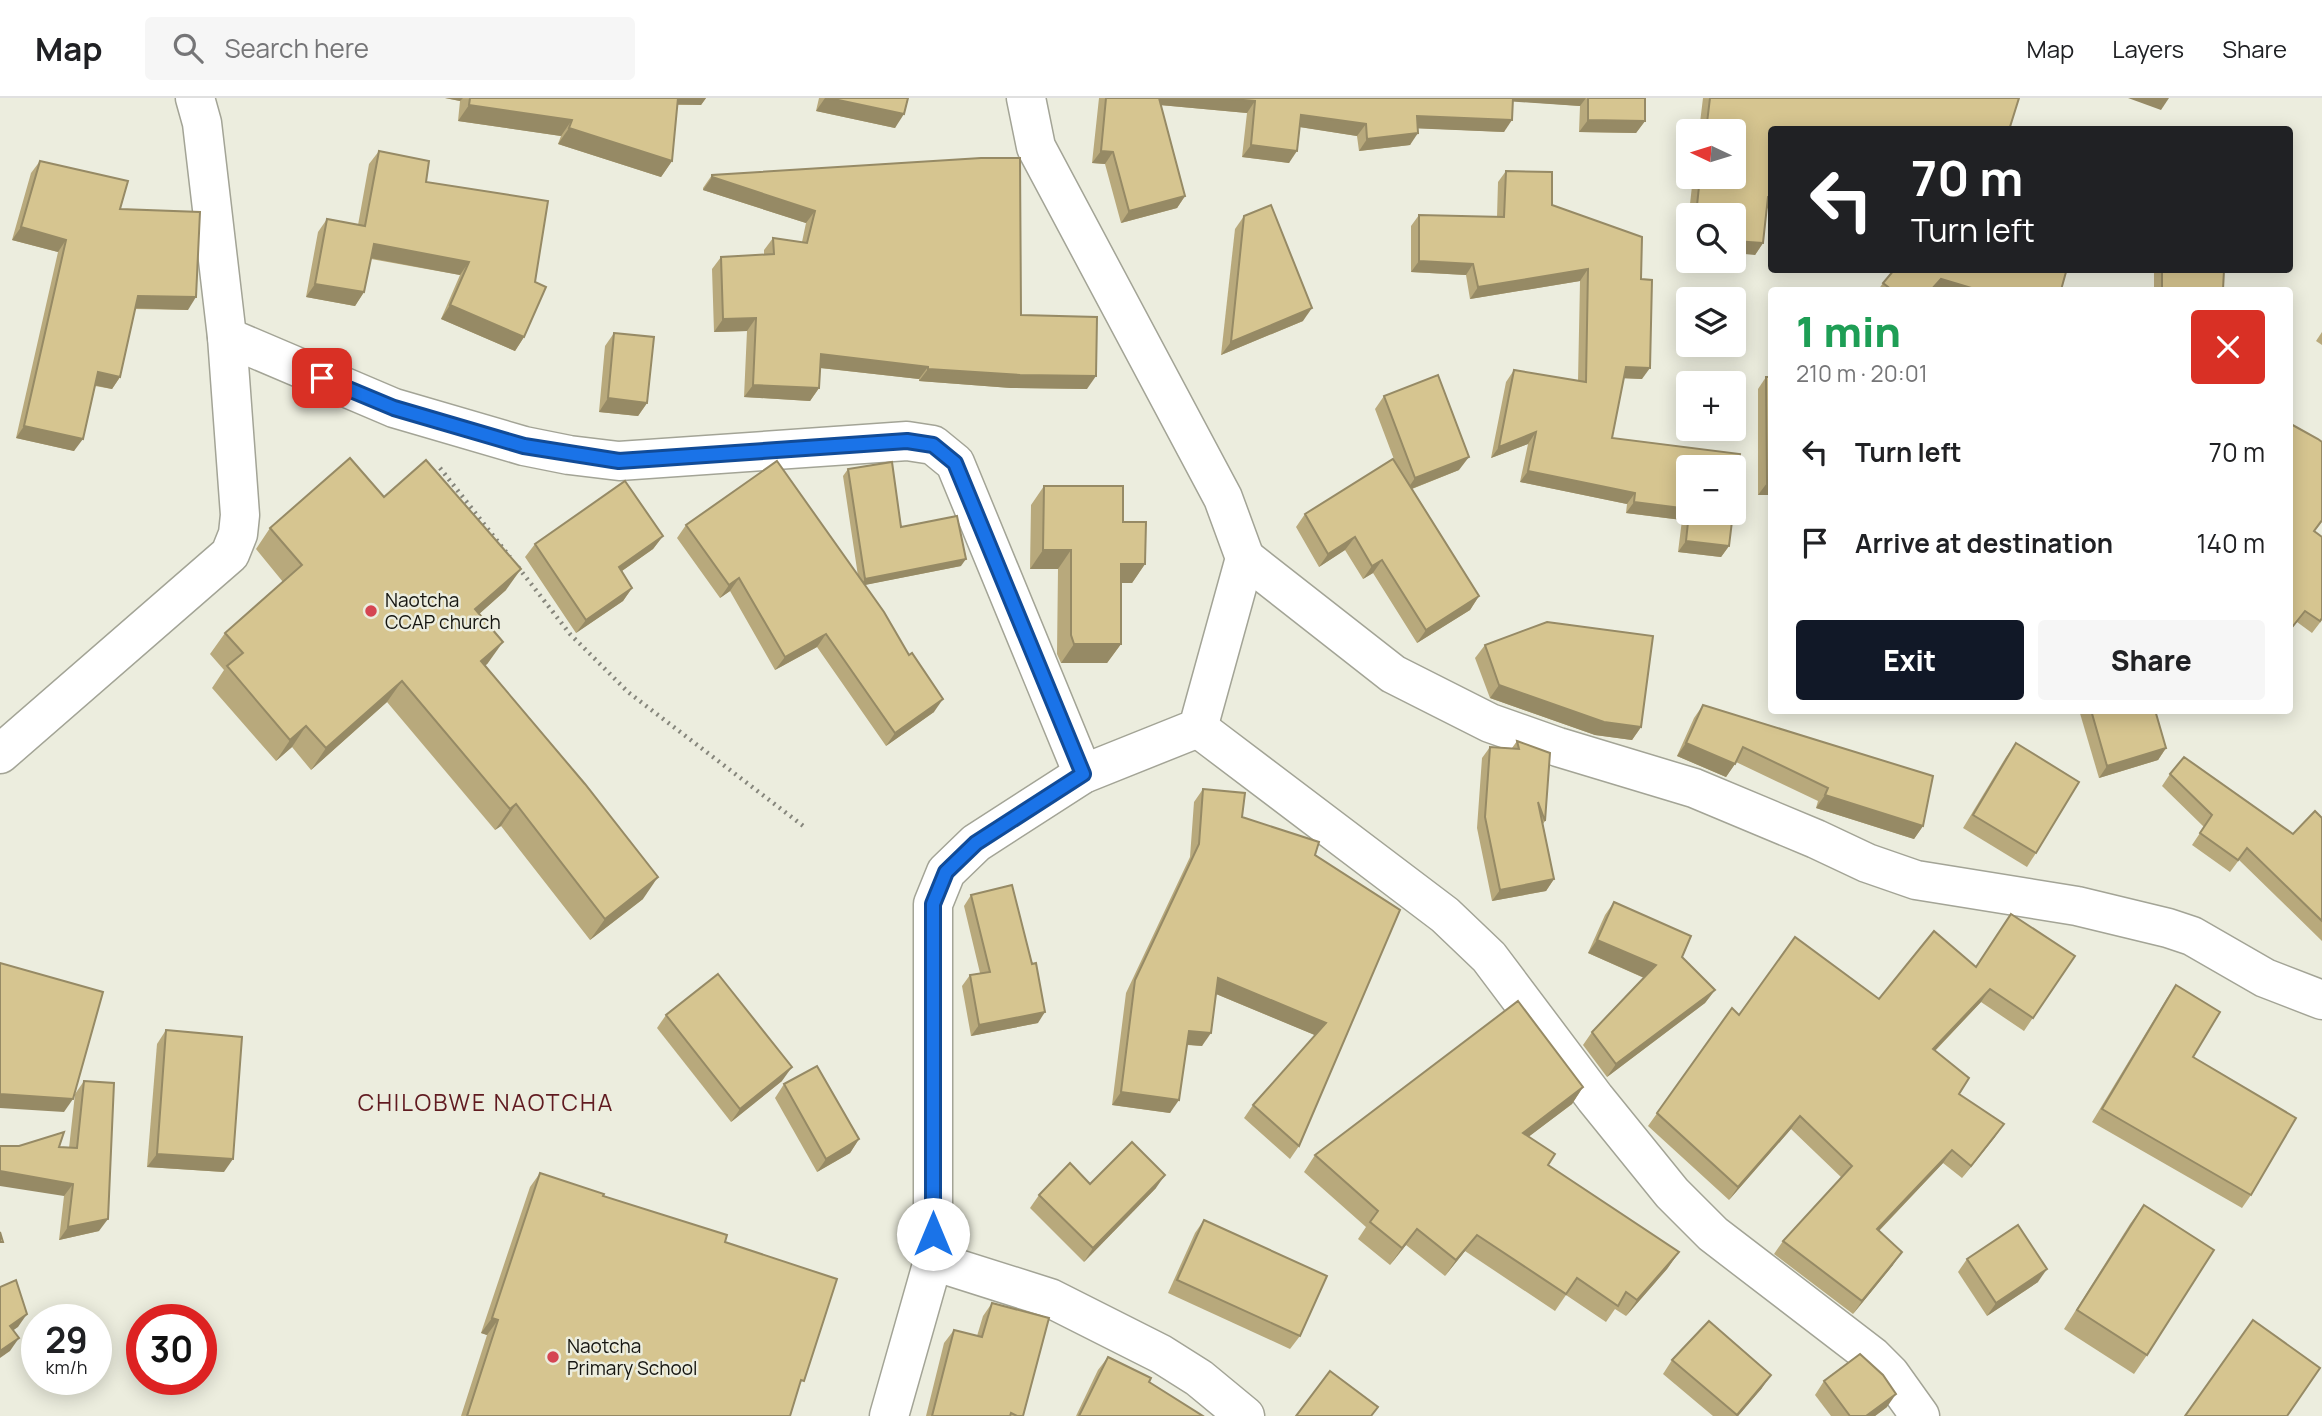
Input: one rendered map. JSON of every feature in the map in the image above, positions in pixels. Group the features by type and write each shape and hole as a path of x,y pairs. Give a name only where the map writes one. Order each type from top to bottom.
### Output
{"street":[{"path":"0,754 230,554 238,534 240,515 227,337 202,123 195,98"},
{"path":"1026,98 1036,147 1223,498 1245,558 1393,674 1490,723 1558,747 1694,788 1867,863 1916,880 2077,906 2168,928 2192,936 2265,978 2322,1000"},
{"path":"227,337 394,408 524,446 569,455 619,461 907,441 933,445 955,463 1083,774"},
{"path":"1198,728 1245,558"},
{"path":"889,1416 933,1261 933,904 946,872 976,843 1083,774 1198,728"},
{"path":"1198,728 1445,915 1480,948 1672,1193 1734,1252 1872,1356 1891,1374 1920,1416"},
{"path":"933,1261 1050,1298 1161,1354 1199,1378 1245,1416"}],"path":[{"path":"436,462 580,643 628,692 806,828"}],"building":[{"path":"470,98 678,98 672,161 569,128 572,120 469,105"},
{"path":"829,98 908,98 904,114"},
{"path":"1106,98 1159,98 1185,196 1129,211 1113,152 1101,151"},
{"path":"1219,98 1513,98 1512,120 1417,116 1418,133 1367,139 1366,124 1301,115 1297,151 1251,145 1255,101"},
{"path":"1588,98 1645,98 1645,121 1588,120"},
{"path":"1710,98 2019,98 2010,126 1768,126 1768,197 1763,243 1746,242 1746,203 1697,203 1699,189 1746,189 1746,119 1707,119"},
{"path":"379,151 429,161 426,182 548,201 535,282 546,287 524,337 450,305 469,262 374,244 364,292 315,284 327,219 365,226"},
{"path":"981,158 1020,158 1021,315 1097,317 1096,376 1020,375 928,369 821,354 819,388 753,385 756,318 723,319 721,257 774,254 773,238 807,243 815,211 712,175"},
{"path":"40,161 128,181 120,209 200,212 196,297 138,296 120,377 98,372 83,439 24,426 66,240 21,227"},
{"path":"1506,171 1552,172 1552,205 1642,237 1641,279 1652,280 1650,368 1626,367 1612,438 1740,454 1676,455 1676,507 1634,502 1635,493 1528,471 1536,432 1499,447 1514,370 1586,382 1588,269 1478,287 1473,264 1419,261 1419,215 1504,217"},
{"path":"1271,205 1312,308 1231,342 1244,216"},
{"path":"1891,273 2066,273 2062,287 1968,287 1941,279 1934,287 1888,287 1883,283"},
{"path":"2162,273 2224,273 2223,287 2162,287"},
{"path":"614,333 654,337 647,403 608,398"},
{"path":"1438,375 1469,457 1415,478 1384,396"},
{"path":"1766,377 1768,377 1768,483"},
{"path":"2293,425 2322,442 2322,520 2314,531 2322,537 2322,618 2320,621 2305,611 2293,626"},
{"name":"Naotcha CCAP church","path":"350,458 384,497 426,460 521,569 475,609 503,642 481,661 585,784 658,877 605,919 516,804 510,809 402,681 326,748 306,726 290,740 227,666 243,653 225,633 302,565 270,528"},
{"path":"1393,459 1479,596 1426,630 1382,560 1372,566 1355,537 1328,554 1305,514"},
{"path":"777,461 884,612 909,655 912,653 943,699 895,733 826,634 785,657 739,578 729,585 686,525"},
{"path":"892,462 901,527 957,516 966,559 865,579 848,469"},
{"path":"625,481 663,536 619,567 632,588 586,620 535,544"},
{"path":"1044,486 1123,486 1123,522 1146,522 1145,564 1121,564 1121,644 1074,644 1071,635 1071,550 1043,550"},
{"path":"1688,525 1732,525 1729,546 1686,541"},
{"path":"1547,622 1653,636 1641,727 1604,722 1499,685 1485,645"},
{"path":"1703,705 1933,776 1923,826 1825,795 1828,788 1743,747 1735,764 1686,743"},
{"path":"2092,714 2156,714 2166,748 2107,766"},
{"path":"1517,741 1550,753 1545,821 1538,802 1554,879 1500,890 1485,817 1490,747 1519,749"},
{"path":"2016,743 2079,782 2036,853 1973,815"},
{"path":"2184,757 2293,834 2315,811 2322,818 2322,921 2247,848 2238,860 2200,833 2212,815 2170,774"},
{"path":"1203,789 1245,793 1242,817 1319,842 1315,855 1400,910 1299,1146 1253,1105 1326,1023 1218,978 1211,1033 1189,1031 1179,1100 1121,1092 1135,980 1199,844"},
{"path":"1012,885 1032,964 1036,963 1045,1012 979,1025 970,975 990,972 971,895"},
{"path":"1614,902 1691,936 1682,957 1715,990 1616,1064 1592,1032 1656,965 1597,940"},
{"path":"2011,914 2075,956 2033,1018 1990,989 1933,1049 1969,1078 1959,1094 2004,1124 1971,1166 1952,1150 1877,1229 1902,1252 1862,1301 1783,1241 1852,1166 1800,1116 1738,1187 1657,1113 1732,1008 1739,1015 1795,937 1879,999 1934,931 1976,967"},
{"path":"0,963 103,992 73,1099 0,1094"},
{"path":"718,974 792,1067 740,1109 666,1015"},
{"path":"2176,985 2220,1012 2193,1057 2296,1118 2251,1195 2102,1109"},
{"path":"1518,1001 1583,1087 1523,1133 1555,1154 1548,1165 1679,1252 1637,1300 1626,1292 1618,1306 1577,1278 1566,1294 1477,1235 1456,1260 1417,1229 1402,1248 1370,1222 1378,1211 1315,1155"},
{"path":"166,1030 242,1037 233,1159 157,1154"},
{"path":"817,1066 859,1139 826,1159 784,1084"},
{"path":"84,1081 114,1083 108,1219 68,1227 73,1184 0,1171 0,1146 19,1146 64,1132 59,1147 77,1148"},
{"path":"1132,1142 1165,1175 1093,1248 1039,1195 1070,1163 1090,1184"},
{"path":"540,1173 727,1235 725,1242 837,1279 790,1416 467,1416 498,1320 492,1318"},
{"path":"2144,1205 2214,1250 2147,1355 2077,1310"},
{"path":"1204,1220 1327,1276 1300,1336 1177,1280"},
{"path":"2018,1225 2047,1269 1996,1303 1967,1259"},
{"path":"16,1280 24,1304 21,1304 21,1318 10,1326 19,1338 0,1351 0,1287"},
{"path":"992,1303 1049,1318 1023,1416 1011,1413 1010,1416 932,1416 954,1330 982,1337"},
{"path":"2253,1320 2320,1368 2287,1416 2185,1416"},
{"path":"1709,1321 1771,1375 1737,1415 1672,1360"},
{"path":"1860,1354 1883,1375 1896,1394 1866,1416 1850,1416 1824,1381"},
{"path":"1108,1357 1151,1378 1149,1382 1203,1416 1079,1416"},
{"path":"1330,1371 1378,1407 1371,1416 1296,1416"}],"place":[{"name":"Naotcha CCAP church","path":"371,611"},
{"name":"Naotcha Primary School","path":"553,1357"}],"district":[{"name":"CHILOBWE NAOTCHA","path":"486,1103"}],"route":[{"path":"322,378 394,408 524,446 569,455 619,461 907,441 933,445 955,463 1083,774 976,843 946,872 933,904 933,1234"}]}
